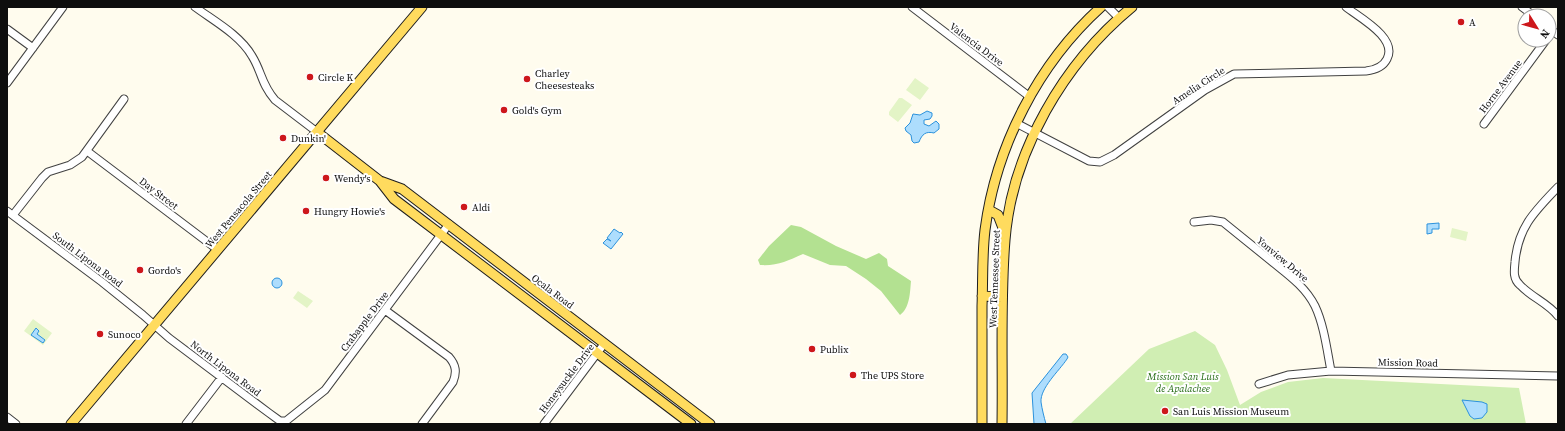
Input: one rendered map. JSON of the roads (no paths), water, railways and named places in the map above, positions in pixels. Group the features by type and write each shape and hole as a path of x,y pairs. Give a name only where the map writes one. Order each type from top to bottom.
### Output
{"main road":[{"name":"West Pensacola Street","path":"73,423 422,7"},
{"name":"West Tennessee Street","path":"982,424 983,259 985,231 1000,166 1016,123 1030,97 1061,50 1086,21 1101,7"},
{"name":"West Tennessee Street","path":"1002,424 1002,297 1006,234 1013,195 1020,168 1049,104 1071,71 1092,45 1118,18 1132,7"},
{"name":"Ocala Road","path":"317,132 380,181 394,199 691,424"},
{"name":"Ocala Road","path":"380,181 402,189 710,424"},
{"path":"989,210 998,215 1006,234"},
{"path":"982,296 1002,297"}],"street":[{"path":"7,83 63,7"},
{"path":"195,7 243,43 253,57 262,80 270,94 275,100 317,132"},
{"name":"Valencia Drive","path":"912,7 1030,97"},
{"path":"1108,7 1118,18"},
{"name":"Amelia Circle","path":"1016,123 1078,156 1089,161 1100,162 1114,155 1205,90 1234,74 1366,71 1380,67 1388,58 1389,46 1386,40 1381,34 1346,7"},
{"path":"7,29 33,48"},
{"name":"Horne Avenue","path":"1484,124 1540,48"},
{"path":"10,213 42,178 52,170 78,160 87,151 124,99"},
{"name":"Day Street","path":"87,151 218,250"},
{"path":"1558,187 1534,212 1523,228 1515,256 1514,274 1519,284 1551,308 1558,316"},
{"name":"South Lipona Road","path":"10,213 102,282 155,325"},
{"name":"Yonview Drive","path":"1194,222 1212,220 1223,222 1290,276 1306,291 1315,306 1326,342 1331,371"},
{"name":"Crabapple Drive","path":"287,423 325,390 449,224"},
{"path":"385,310 453,361 455,369 453,382 422,424"},
{"name":"North Lipona Road","path":"155,325 169,338 280,421 287,423"},
{"name":"Honeysuckle Drive","path":"544,424 604,344"},
{"name":"Mission Road","path":"1259,384 1288,375 1331,371 1558,376"},
{"path":"186,424 222,377"},
{"path":"7,417 16,424"}],"water":[{"path":"927,111 932,113 932,116 930,119 924,120 924,124 929,126 936,121 939,124 939,129 934,133 929,132 925,134 921,137 919,142 914,143 911,135 905,128 910,123 913,114 920,115"},
{"path":"1439,223 1439,229 1432,229 1432,233 1427,234 1427,224"},
{"path":"614,229 623,234 611,249 603,243 607,239 611,241 607,238"},
{"path":"275,278 279,278 281,279 281,287 275,288 272,285 272,281"},
{"path":"36,328 39,331 37,334 45,340 43,343 31,335"},
{"path":"1063,354 1066,354 1068,357 1047,385 1042,397 1041,405 1046,424 1034,424 1032,393"},
{"path":"1462,400 1487,404 1487,412 1482,418 1474,419 1470,416"}],"place":[{"name":"A","path":"1461,22"},
{"name":"Circle K","path":"310,77"},
{"name":"Charley Cheesesteaks","path":"527,79"},
{"name":"Gold's Gym","path":"504,110"},
{"name":"Dunkin'","path":"283,138"},
{"name":"Wendy's","path":"326,178"},
{"name":"Aldi","path":"464,207"},
{"name":"Hungry Howie's","path":"306,211"},
{"name":"Gordo's","path":"140,270"},
{"name":"Sunoco","path":"100,334"},
{"name":"Publix","path":"812,349"},
{"name":"The UPS Store","path":"853,375"},
{"name":"San Luis Mission Museum","path":"1165,411"}],"park label":[{"name":"Mission San Luis de Apalachee","path":"1183,382"}]}
